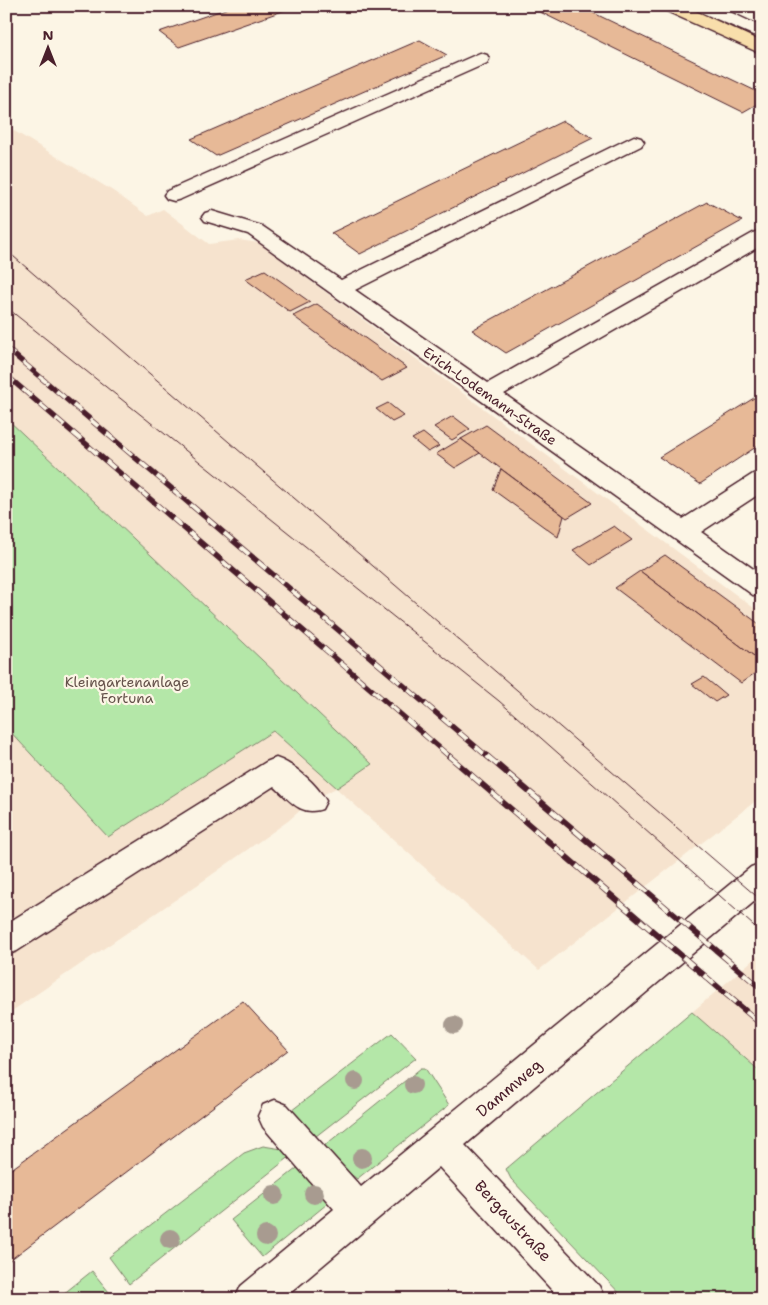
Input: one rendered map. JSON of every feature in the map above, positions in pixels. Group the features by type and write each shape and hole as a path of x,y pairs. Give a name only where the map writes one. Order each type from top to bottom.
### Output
{"main road":[{"path":"670,6 762,49"}],"street":[{"path":"702,6 762,34"},
{"path":"174,195 480,59"},
{"path":"338,290 634,142"},
{"name":"Erich-Lodemann-Straße","path":"212,217 255,230 762,588"},
{"path":"488,393 762,236"},
{"path":"682,532 762,480"},
{"path":"6,941 276,770 312,801"},
{"name":"Dammweg","path":"254,1299 762,876"},
{"path":"275,1116 360,1212"},
{"name":"Bergaustraße","path":"441,1144 586,1299"}],"shaded area":[{"path":"6,126 113,191 148,216 163,209 209,244 239,240 259,243 762,614 762,796 539,970 336,788 311,801 288,821 203,881 6,1015 6,727 108,837 273,731 337,788 372,764 6,418"},
{"path":"762,952 762,1164 641,1056"}],"green space":[{"name":"Kleingartenanlage Fortuna","path":"6,418 372,764 337,788 273,731 108,837 6,727"},
{"path":"692,1012 762,1073 762,1299 625,1299 511,1179 506,1169"},
{"path":"392,1033 416,1058 311,1140 287,1114"},
{"path":"421,1068 425,1068 449,1105 357,1179 319,1150"},
{"path":"263,1146 282,1149 292,1155 129,1284 109,1257 244,1153"},
{"path":"301,1165 326,1192 327,1204 262,1257 231,1220"},
{"path":"92,1271 113,1297 111,1299 57,1299"}],"building":[{"path":"234,6 297,6 179,47 159,32"},
{"path":"528,6 579,6 762,94 762,101 743,112"},
{"path":"420,40 447,55 216,156 191,139"},
{"path":"563,121 593,138 360,254 331,233"},
{"path":"707,202 742,221 506,353 472,330"},
{"path":"265,270 310,302 290,312 245,279"},
{"path":"317,304 407,368 382,381 293,316"},
{"path":"762,393 762,443 700,484 659,457"},
{"path":"388,403 404,416 392,422 376,409"},
{"path":"453,416 470,429 452,440 434,427"},
{"path":"486,425 592,503 567,518 461,439"},
{"path":"423,433 439,446 428,452 412,439"},
{"path":"461,439 480,453 455,468 436,454"},
{"path":"501,469 564,516 558,537 493,490"},
{"path":"614,526 632,540 591,565 573,550"},
{"path":"665,555 762,626 762,662 640,571"},
{"path":"640,571 762,662 762,668 741,683 615,588"},
{"path":"704,677 726,695 715,702 692,684"},
{"path":"243,1001 288,1050 6,1263 6,1173"}],"tram line":[{"path":"6,250 762,901"},
{"path":"6,307 499,701 762,933"}],"railway":[{"path":"6,348 488,757"},
{"path":"6,375 450,757"},
{"path":"449,756 762,1025"},
{"path":"487,756 762,989"}]}
